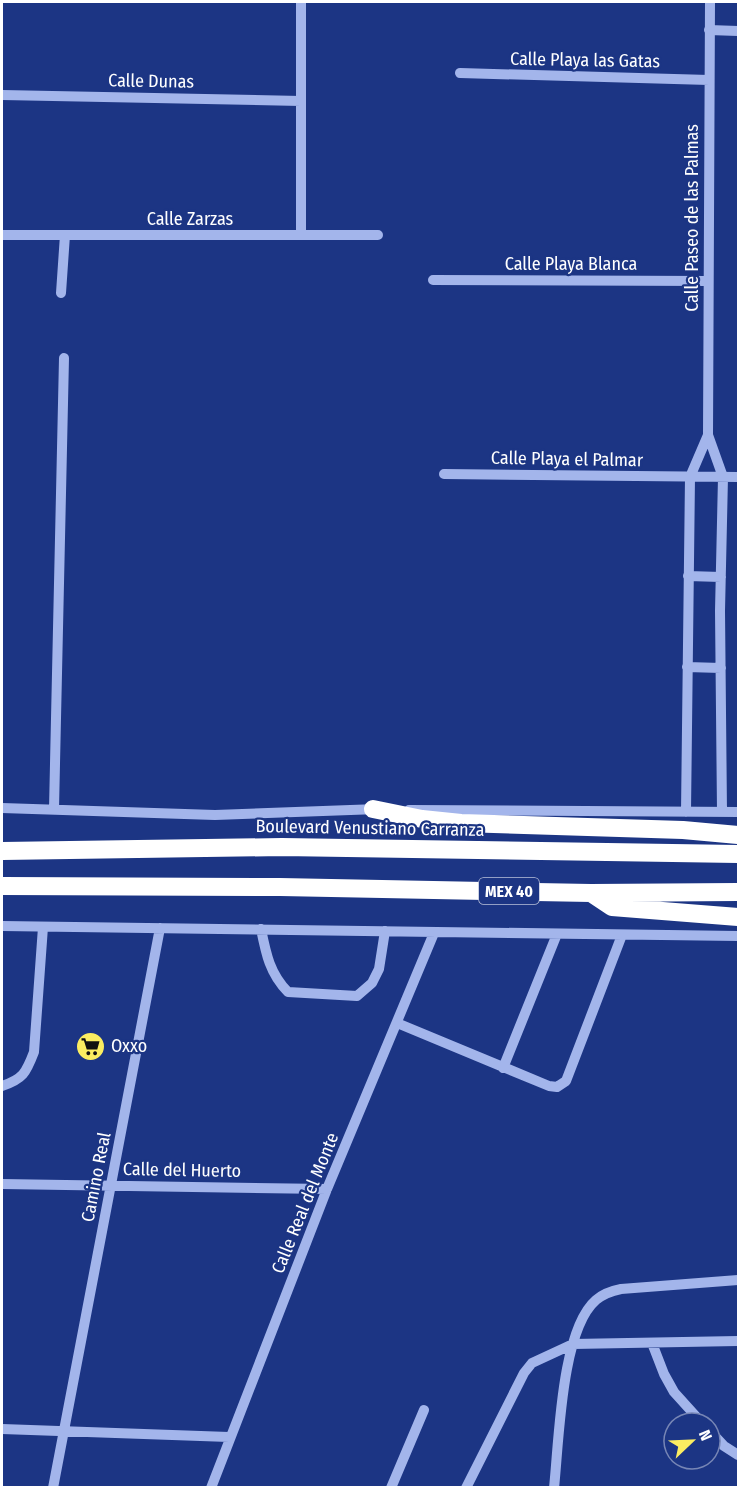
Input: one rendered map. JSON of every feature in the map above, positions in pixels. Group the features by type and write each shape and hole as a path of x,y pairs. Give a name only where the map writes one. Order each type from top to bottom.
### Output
{"highway":[{"path":"373,809 422,819 461,823 660,829 738,835"},
{"name":"Boulevard Venustiano Carranza","path":"2,851 282,847 738,854"},
{"name":"MEX 40","path":"2,886 280,886 591,893 738,892"},
{"path":"591,893 612,908 738,917"}],"street":[{"path":"301,2 301,235"},
{"name":"Calle Paseo de las Palmas","path":"710,2 708,435 723,477 721,577 723,812"},
{"path":"709,30 738,30"},
{"name":"Calle Playa las Gatas","path":"460,74 709,80"},
{"name":"Calle Dunas","path":"2,95 301,101"},
{"name":"Calle Zarzas","path":"2,235 378,235"},
{"path":"61,293 65,235"},
{"name":"Calle Playa Blanca","path":"433,280 708,281"},
{"path":"54,809 64,358"},
{"name":"Calle Paseo de las Palmas","path":"686,812 690,477 708,435"},
{"name":"Calle Playa el Palmar","path":"444,474 738,477"},
{"path":"688,576 721,577"},
{"path":"687,667 721,668"},
{"path":"2,808 215,815 373,809 738,812"},
{"path":"2,926 738,936"},
{"path":"2,1086 13,1082 27,1071 34,1053 43,927"},
{"name":"Camino Real","path":"53,1488 160,928"},
{"path":"261,929 268,962 277,980 288,992 357,996 372,983 379,969 385,931"},
{"name":"Calle Real del Monte","path":"211,1488 327,1189 434,933"},
{"path":"504,1068 557,934"},
{"path":"397,1023 549,1086 557,1087 566,1082 622,935"},
{"name":"Calle del Huerto","path":"2,1184 327,1189"},
{"path":"554,1488 566,1374 581,1319 594,1301 606,1293 621,1289 738,1280"},
{"path":"466,1488 524,1373 532,1364 573,1344 738,1341"},
{"path":"652,1343 674,1392 691,1411"},
{"path":"391,1488 424,1410"},
{"path":"2,1429 229,1437"},
{"path":"722,1444 738,1455"}],"place":[{"name":"Oxxo","path":"90,1046"}]}
